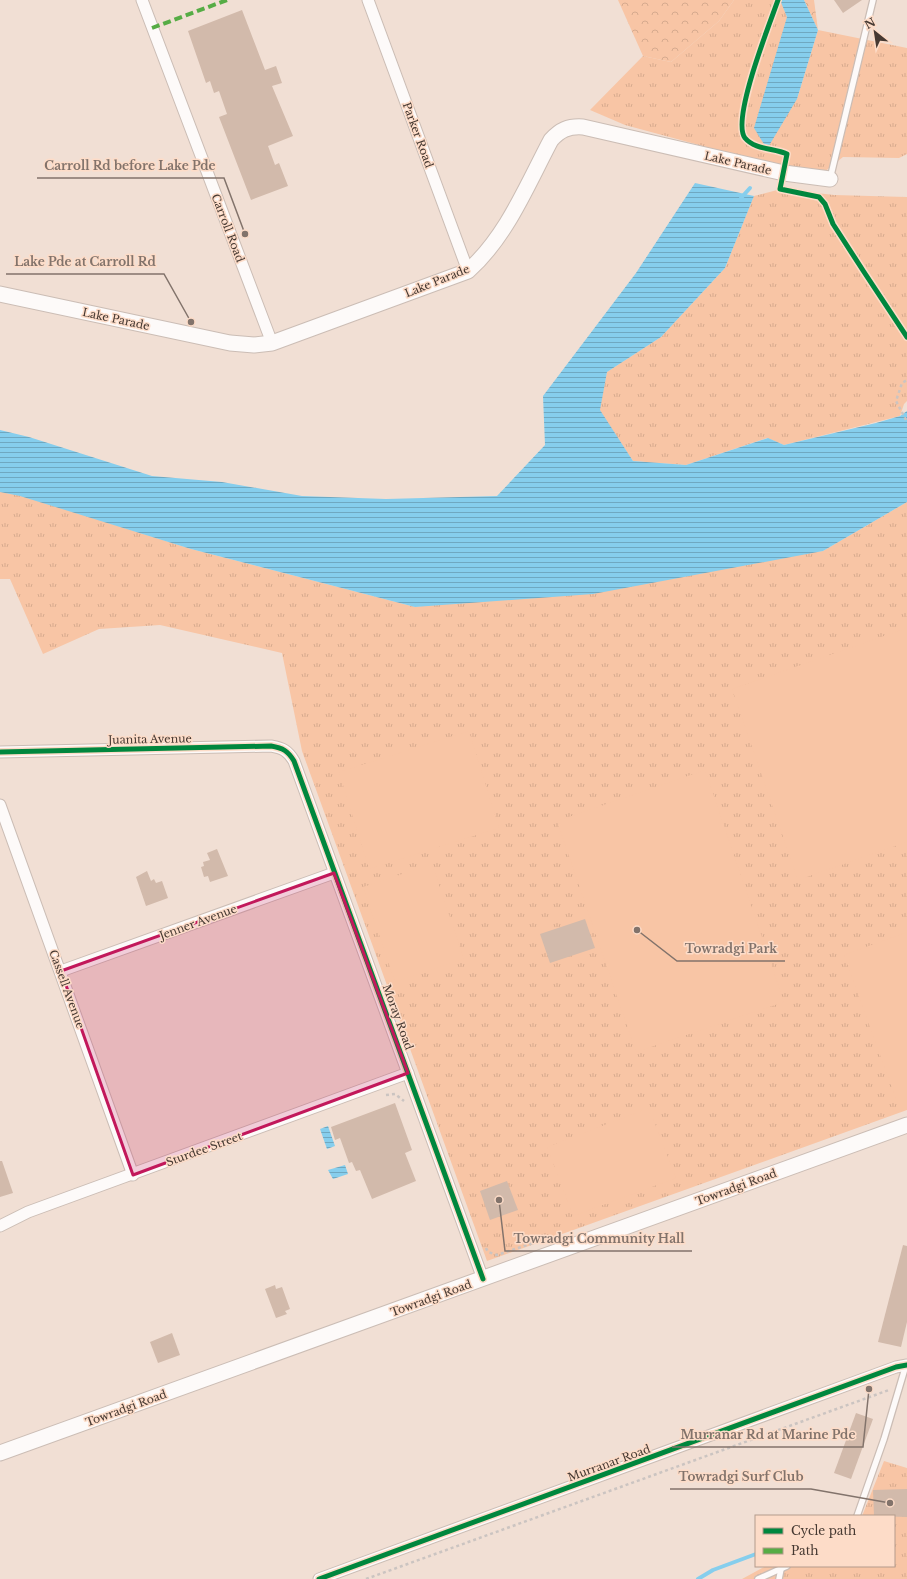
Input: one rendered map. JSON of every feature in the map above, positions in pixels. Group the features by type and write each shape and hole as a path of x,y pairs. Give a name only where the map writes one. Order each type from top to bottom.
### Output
{"main road":[{"name":"Lake Parade","path":"0,294 230,343 254,345 272,343 468,271 484,257 496,242 551,140 559,131 571,126 582,127 784,174 830,179"},
{"name":"Towradgi Road","path":"0,1454 907,1125"}],"street":[{"name":"Carroll Road","path":"142,0 272,343"},
{"name":"Parker Road","path":"368,0 468,271"},
{"name":"Juanita Avenue","path":"0,752 271,746 281,748 288,753 294,761"},
{"name":"Moray Road","path":"294,761 483,1279"},
{"name":"Cassell Avenue","path":"0,805 61,970 133,1175"},
{"name":"Jenner Avenue","path":"61,970 334,873"},
{"name":"Sturdee Street","path":"0,1226 28,1212 133,1175 408,1073"},
{"name":"Murranar Road","path":"319,1579 906,1365"}],"lane":[{"path":"830,179 873,0"},
{"path":"857,1515 884,1439 906,1365"},
{"path":"758,1579 784,1567"},
{"path":"779,1579 784,1567"}],"path":[{"path":"906,420 896,401 900,387 907,380"},
{"path":"385,1096 395,1094 406,1103"},
{"path":"485,1247 488,1252 497,1255 536,1242 542,1245 546,1256"},
{"path":"366,1579 900,1386"}],"highlighted area":[{"path":"334,873 408,1073 133,1175 61,971"}],"green space":[{"path":"618,0 734,0 719,21 671,62 643,56"},
{"path":"734,0 781,0 787,17 797,99 818,30 907,48 907,154 899,158 843,157 818,177 625,125 590,110 643,56 671,62 719,21"},
{"path":"804,0 814,0 818,30"},
{"path":"781,189 834,195 907,197 907,401 904,404 900,416 784,445 767,438 686,465 633,461 599,410 607,372 661,337 725,268 754,196"},
{"path":"0,492 20,495 191,549 415,607 823,551 907,502 907,1110 487,1261 302,751 282,653 160,625 99,629 43,654 10,579 0,579"},
{"path":"907,628 907,842 798,880 732,689"},
{"path":"469,731 499,828 369,869 339,772"},
{"path":"705,770 784,1002 636,1052 557,821"},
{"path":"432,864 464,959 395,982 363,887"},
{"path":"907,932 907,1098 897,1102 844,955"},
{"path":"649,1108 676,1178 573,1216 547,1147"},
{"path":"884,1461 907,1468 907,1579 742,1579 764,1567 895,1567 895,1515 862,1515"}],"water":[{"path":"780,0 804,0 818,30 797,99 767,149 754,128 787,17"},
{"path":"695,183 754,196 725,268 661,337 607,372 600,410 633,461 686,465 768,438 784,445 876,423 900,416 907,411 907,502 823,551 593,594 415,607 191,549 20,496 0,492 0,430 29,437 152,476 222,482 302,496 386,499 497,496 545,445 543,396 636,273"},
{"path":"328,1126 335,1146 327,1149 320,1129"},
{"path":"345,1165 348,1174 333,1179 328,1170"}],"building":[{"path":"834,0 862,0 843,13"},
{"path":"242,10 265,70 276,66 282,83 272,86 293,136 268,146 275,165 279,163 288,186 251,200 219,117 227,114 219,91 214,93 210,81 206,83 188,31"},
{"path":"217,849 228,876 210,882 208,876 204,877 201,867 204,866 203,862 210,860 207,853"},
{"path":"147,871 151,881 154,879 156,883 162,881 168,898 146,906 136,877"},
{"path":"585,919 595,948 550,963 540,934"},
{"path":"395,1103 412,1150 405,1153 416,1181 372,1199 360,1170 356,1171 352,1162 349,1163 340,1138 335,1140 331,1127"},
{"path":"0,1161 2,1161 13,1193 0,1197"},
{"path":"507,1181 518,1210 490,1220 480,1191"},
{"path":"903,1245 907,1246 907,1322 901,1347 878,1342"},
{"path":"275,1285 276,1289 282,1287 290,1309 285,1311 287,1314 276,1318 265,1289"},
{"path":"172,1333 180,1355 158,1363 150,1342"},
{"path":"856,1413 873,1419 851,1479 834,1473"},
{"path":"907,1489 907,1517 895,1517 895,1515 874,1515 873,1490"}],"waterway":[{"path":"741,198 750,188"},
{"path":"698,1579 713,1570 755,1554"}],"marked path":[{"path":"152,28 227,0"}],"cycle path":[{"path":"778,0 760,49 747,92 743,112 742,128 745,138 749,142 759,147 787,154 780,189 819,197 825,204 833,224 907,337"},
{"path":"0,752 271,746 285,750 290,755 294,761 483,1279"},
{"path":"319,1579 896,1367 907,1365"}],"place":[{"name":"Carroll Rd before Lake Pde","path":"245,234"},
{"name":"Lake Pde at Carroll Rd","path":"191,322"},
{"name":"Towradgi Park","path":"637,930"},
{"name":"Towradgi Community Hall","path":"499,1200"},
{"name":"Murranar Rd at Marine Pde","path":"869,1389"},
{"name":"Towradgi Surf Club","path":"890,1503"}]}
